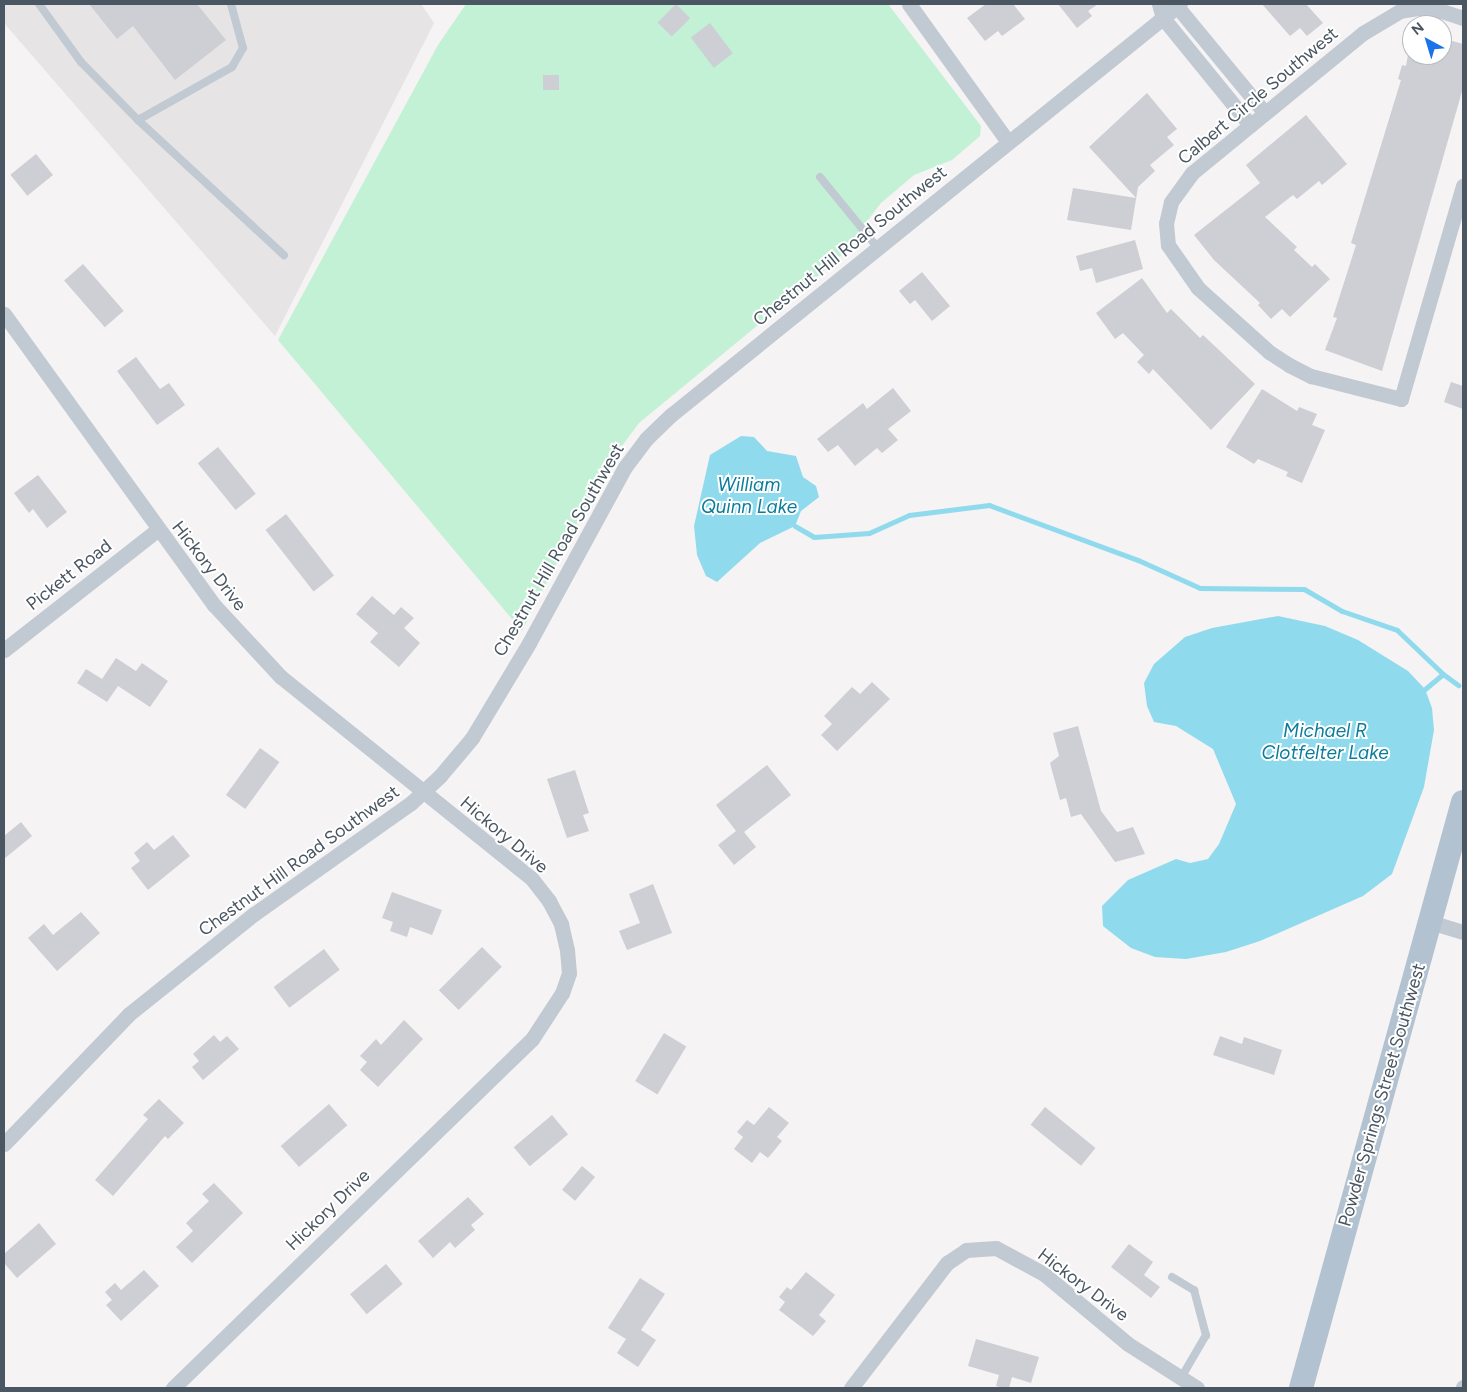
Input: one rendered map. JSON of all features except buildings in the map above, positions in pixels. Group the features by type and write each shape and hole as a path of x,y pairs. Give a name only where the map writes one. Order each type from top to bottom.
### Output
{"main road":[{"name":"Powder Springs Street Southwest","path":"1301,1388 1463,802"}],"street":[{"path":"909,4 1008,142"},
{"path":"1177,4 1265,113"},
{"name":"Chestnut Hill Road Southwest","path":"4,1144 129,1014 254,914 423,792 472,738 554,602 625,467 646,439 671,414 1008,142 1161,11 1177,4"},
{"name":"Calbert Circle Southwest","path":"1463,18 1442,11 1418,8 1400,11 1379,21 1192,173 1172,202 1166,223 1168,245 1198,288 1269,352 1311,376 1401,399 1463,186"},
{"path":"1161,11 1250,125"},
{"path":"1201,64 1216,53"},
{"name":"Hickory Drive","path":"4,314 157,530 214,605 274,670 532,879 549,901 561,924 566,950 568,973 562,993 532,1039 173,1388"},
{"name":"Pickett Road","path":"4,650 157,530"},
{"path":"1430,922 1463,932"},
{"name":"Hickory Drive","path":"850,1388 947,1263 966,1250 996,1248 1044,1274 1128,1344 1197,1388"}],"lane":[{"path":"39,4 81,62 138,120 284,255"},
{"path":"138,120 232,67 243,48 231,4"},
{"path":"820,176 878,248"},
{"path":"1172,1277 1194,1290 1206,1335 1181,1378"}],"shaded area":[{"path":"4,4 421,4 434,23 275,336 4,23"}],"green space":[{"path":"466,4 888,4 981,126 980,136 952,160 914,175 881,203 838,259 639,423 604,470 522,631 278,340 438,45"}],"water":[{"name":"William Quinn Lake","path":"741,436 754,437 767,451 796,456 803,477 816,486 819,497 801,511 795,526 760,543 717,582 706,576 697,555 694,526 710,455"},
{"name":"Michael R Clotfelter Lake","path":"1278,616 1325,626 1358,640 1408,671 1425,689 1432,708 1434,730 1424,787 1392,874 1363,896 1260,941 1226,952 1186,959 1155,957 1131,948 1103,926 1102,906 1128,880 1176,859 1190,863 1208,859 1219,844 1236,804 1213,749 1176,726 1154,722 1147,706 1144,683 1154,664 1185,637 1212,628"}],"waterway":[{"path":"795,526 814,537 869,533 909,515 989,505 1138,560 1200,588 1304,589 1342,611 1397,630 1443,674"},
{"path":"1425,689 1443,674 1458,685"}]}
